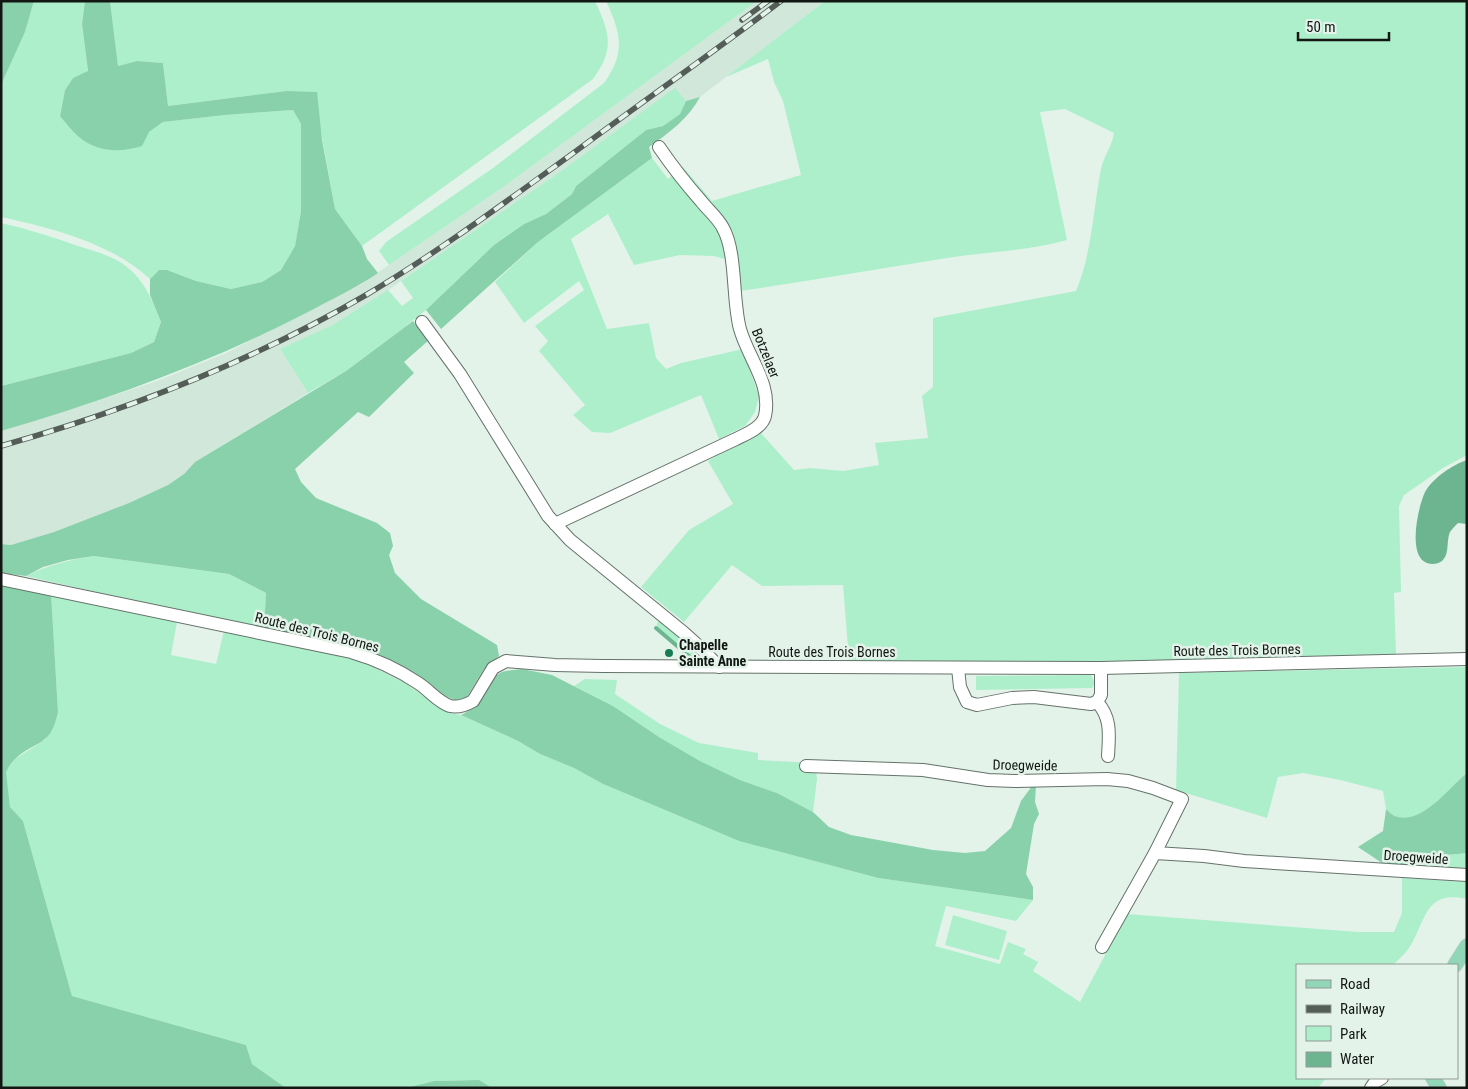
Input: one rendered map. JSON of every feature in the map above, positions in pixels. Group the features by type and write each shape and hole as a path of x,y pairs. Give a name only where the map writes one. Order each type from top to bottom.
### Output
{"main road":[{"path":"1457,964 1467,946"}],"street":[{"name":"Botzelaer","path":"555,524 736,439 753,430 764,419 767,405 763,380 740,330 729,244 723,228 659,147"},
{"path":"422,322 460,374 548,516 583,552 684,633 704,650 719,667"},
{"name":"Route des Trois Bornes","path":"1,579 351,652 384,663 409,677 443,702 455,707 472,701 493,668 506,661 554,665 719,667 1101,668 1467,659"},
{"path":"958,668 960,687 967,702 977,705 1012,698 1034,697 1091,704 1098,702"},
{"path":"1098,702 1101,668"},
{"path":"1098,702 1109,722 1108,756"},
{"name":"Droegweide","path":"806,766 923,770 988,780 1107,779 1128,781 1182,799 1155,853 1102,947"},
{"name":"Droegweide","path":"1155,853 1244,861 1467,875"},
{"path":"1371,1088 1375,1082 1380,1079"}],"shaded area":[{"path":"1,1 34,1 25,32 1,85"},
{"path":"85,1 110,1 118,66 137,61 163,63 168,106 286,91 317,92 322,140 335,209 362,246 367,259 378,273 308,312 196,364 80,407 1,431 1,386 131,353 154,342 161,322 150,295 150,279 159,270 167,270 196,281 231,289 262,282 281,270 295,246 301,211 301,124 293,110 163,122 149,132 142,146 125,150 109,150 93,146 79,137 69,127 60,116 65,90 73,78 88,71 82,24"},
{"path":"757,1 825,1 700,97 686,101 675,89 557,174 362,308 333,326 280,349 308,393 195,462 184,474 168,485 129,503 54,532 11,545 1,544 1,431 157,381 226,353 361,284 506,185"},
{"path":"700,97 690,112 671,131 649,147 652,158 538,242 441,329 426,310 494,245 524,224 546,214 572,194 576,186 646,130 663,126 680,114 686,101"},
{"path":"413,321 429,340 404,362 414,373 369,417 358,412 295,469 301,482 316,498 377,523 390,533 393,546 389,555 395,573 421,599 497,645 499,656 484,669 465,700 460,702 440,694 409,674 264,630 266,593 229,574 94,556 68,560 43,567 26,576 1,573 1,544 11,545 54,532 129,503 168,485 184,474 195,462 346,371"},
{"path":"1,584 51,593 58,712 55,724 47,737 15,759 6,772 10,807 23,821 72,996 246,1045 252,1064 286,1088 1,1088"},
{"path":"522,669 552,675 613,706 659,737 700,761 740,780 777,793 813,812 829,827 851,835 933,850 965,853 985,851 1011,828 1021,801 1032,786 1036,785 1035,802 1039,814 1034,824 1026,874 1033,887 1033,900 878,878 739,841 603,784 574,768 540,754 518,741 461,715 474,706 496,675 504,671"},
{"path":"1467,773 1467,853 1432,857 1416,867 1385,865 1358,847 1383,831 1386,809 1395,816 1405,818 1415,815 1435,803"},
{"path":"479,1080 492,1088 406,1088 434,1081"}],"green space":[{"path":"34,1 85,1 82,24 88,72 73,78 65,90 60,116 149,132 163,122 293,110 301,124 301,211 295,246 281,270 262,282 231,289 196,281 167,270 159,270 150,279 134,266 99,246 40,226 1,217 1,85 25,32"},
{"path":"110,1 595,1 604,22 608,41 605,59 593,79 362,246 335,209 319,121 286,91 168,106 163,63 137,61 118,66"},
{"path":"606,1 757,1 506,185 389,265 379,251 386,242 493,168 604,83 616,62 619,43 615,23"},
{"path":"825,1 1467,1 1467,455 1443,468 1404,495 1399,506 1401,592 1394,593 1396,655 1055,663 849,661 843,585 762,586 732,565 684,622 641,587 689,530 733,504 708,461 759,431 794,470 810,468 843,471 879,465 875,443 928,438 922,396 933,387 933,318 1076,291 1086,262 1101,169 1114,133 1065,109 1040,112 1067,240 1052,244 947,258 740,291 735,262 714,256 680,255 634,265 608,214 571,239 607,329 649,323 656,358 666,369 681,363 743,349 759,397 755,412 745,426 719,439 701,395 610,433 592,432 573,415 585,405 539,351 548,341 535,326 584,290 579,281 524,323 495,282 538,242 652,158 668,179 683,167 712,201 801,175 783,101 774,82 768,59 726,77"},
{"path":"675,88 686,101 680,114 663,126 646,130 576,186 572,194 546,214 524,224 494,245 426,310 402,329 346,371 308,393 280,349 333,325 388,290 402,306 413,298 401,281 557,174"},
{"path":"1,223 40,233 97,252 127,267 144,285 161,322 154,342 131,353 1,386"},
{"path":"94,556 229,574 266,593 264,630 26,576 59,563"},
{"path":"51,593 177,622 171,655 216,664 224,631 347,657 373,667 405,683 448,713 461,715 518,741 540,754 574,768 603,784 739,841 878,878 1033,900 1016,921 946,906 935,946 1000,964 1008,942 1026,949 1023,954 1038,962 1033,971 1080,1002 1127,914 1358,932 1394,932 1402,913 1402,878 1467,882 1467,899 1453,897 1434,903 1423,918 1409,948 1394,964 1296,964 1296,1079 1325,1079 1318,1088 492,1088 478,1080 434,1081 406,1088 286,1088 252,1064 246,1045 72,996 23,821 10,807 5,772 15,759 46,739 58,712"},
{"path":"659,618 695,650 698,655 693,660 677,644 656,628"},
{"path":"1467,667 1467,773 1435,803 1415,815 1405,818 1391,814 1386,809 1383,791 1303,773 1278,777 1267,818 1176,790 1179,673"},
{"path":"1091,675 1095,683 1092,688 976,690 976,676"},
{"path":"585,679 617,680 615,694 660,724 699,743 758,753 758,760 815,763 817,779 813,812 777,793 740,780 700,761 659,737 613,706 574,686"},
{"path":"1467,853 1467,869 1416,867 1432,857"},
{"path":"953,915 1007,931 999,960 945,945"}],"water":[{"path":"1467,460 1467,524 1458,523 1450,532 1446,555 1442,561 1435,564 1427,563 1421,559 1417,551 1416,541 1417,519 1422,499 1428,487 1443,473"}],"waterway":[{"path":"656,628 690,657"}],"railway":[{"path":"742,20 768,1"},
{"path":"1,446 95,417 188,382 278,342 366,295 419,262 496,209 781,1"}],"place":[{"name":"Chapelle Sainte Anne","path":"669,653"}]}
